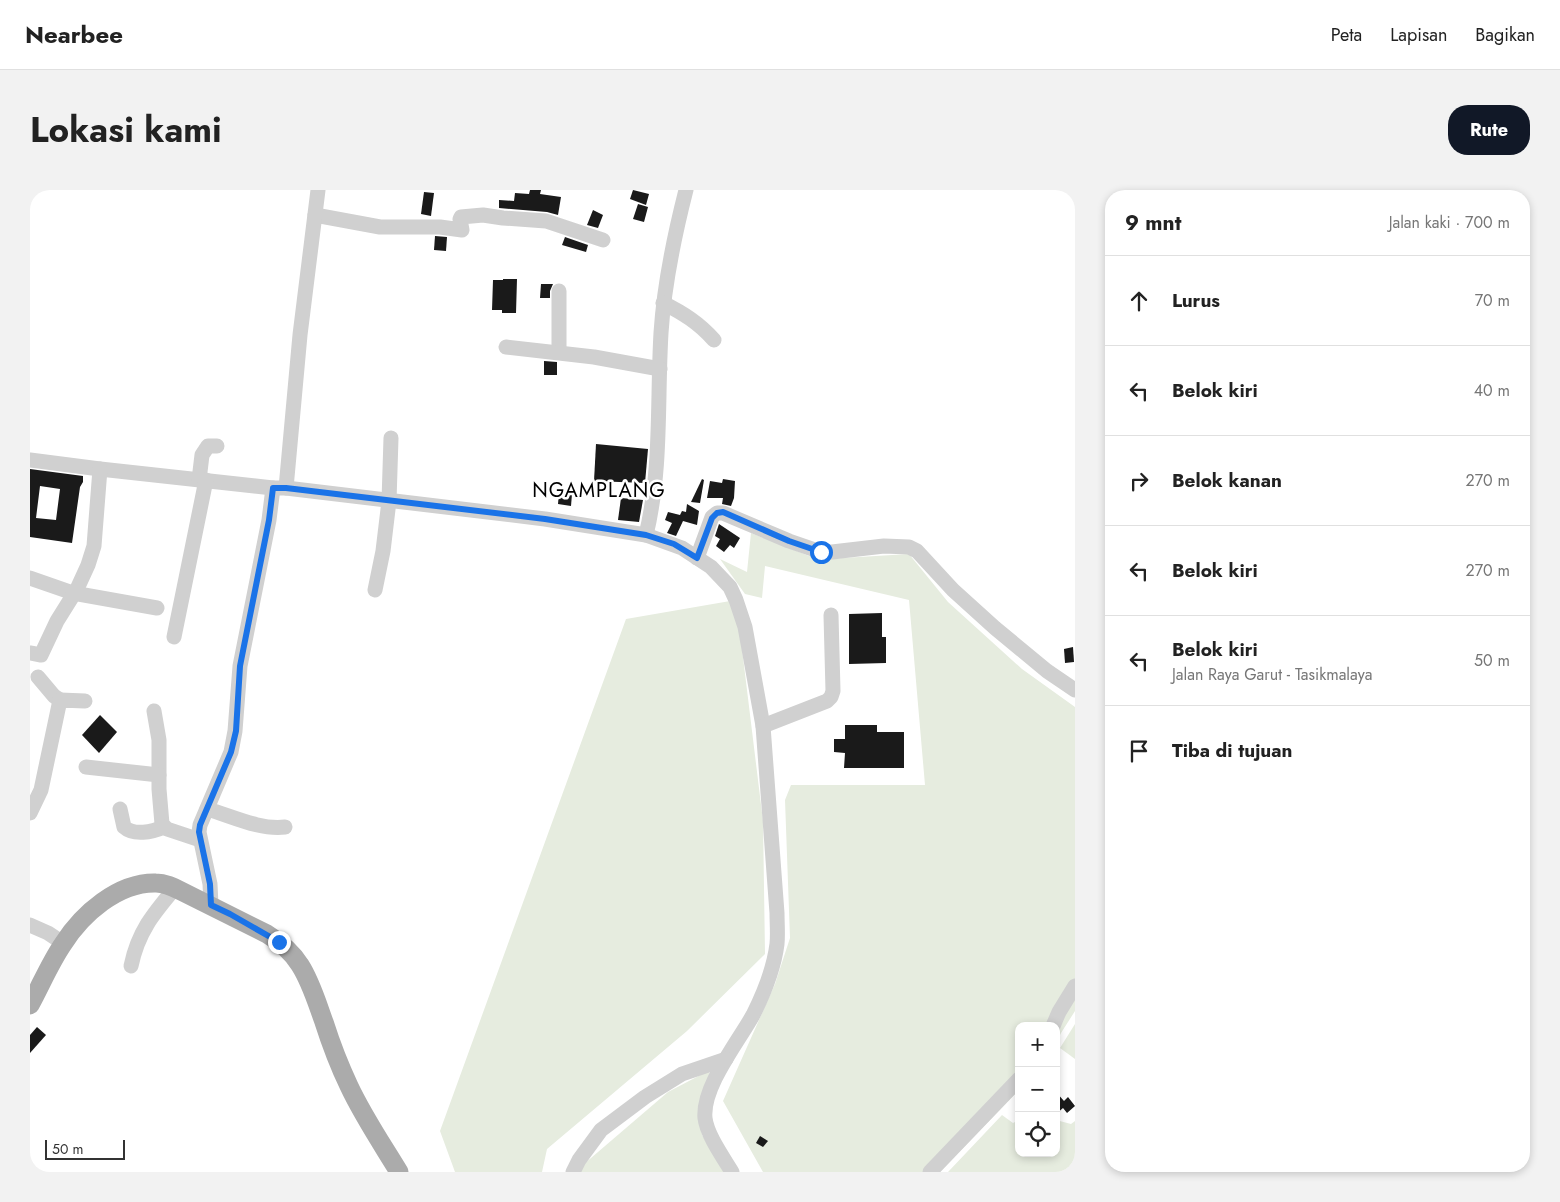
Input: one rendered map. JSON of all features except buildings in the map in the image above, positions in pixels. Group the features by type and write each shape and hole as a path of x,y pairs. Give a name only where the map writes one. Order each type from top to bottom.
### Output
{"main road":[{"path":"30,1005 63,943 99,905 131,886 158,883 175,888 230,914 279,942 293,955 300,965 314,995 333,1050 349,1086 399,1172"}],"street":[{"path":"211,905 210,884 200,840 200,825 231,752 236,731 240,666 269,520 279,488 318,190"},
{"path":"646,535 654,486 663,303 686,190"},
{"path":"314,215 380,226 440,227 462,230 461,217 483,215 546,221 603,240"},
{"path":"558,291 559,352"},
{"path":"663,303 693,320 704,328 714,340"},
{"path":"506,347 559,352 660,369"},
{"path":"375,590 390,501 391,438"},
{"path":"174,637 202,480 204,451 208,446 217,446"},
{"path":"30,460 545,519 646,535 674,544 711,567 730,587 745,627 763,726 777,913 777,943 770,975 753,1015 714,1081 705,1104 705,1118 709,1131 732,1172"},
{"path":"30,653 41,655 57,621 74,594 88,565 94,546 100,469"},
{"path":"697,558 712,518 720,512 736,517 789,541 821,552 884,546 909,547 917,551 953,590 995,628 1048,671 1075,690"},
{"path":"30,578 74,594 157,608"},
{"path":"763,726 827,701 831,697 833,691 831,615"},
{"path":"38,678 60,700 85,701"},
{"path":"30,814 33,797 41,790 60,700"},
{"path":"154,711 159,740 161,815 164,827"},
{"path":"86,766 159,775"},
{"path":"120,809 124,827 130,832 157,830 164,827 200,840"},
{"path":"207,809 265,827 285,827"},
{"path":"131,966 135,947 143,930 151,916 175,888"},
{"path":"30,926 48,933 63,943"},
{"path":"1055,1022 1059,1012 1075,986"},
{"path":"574,1172 579,1160 601,1130 644,1097 682,1074 726,1060"},
{"path":"930,1172 1015,1083"}],"shaded area":[{"path":"751,533 809,556 826,559 909,554 948,602 1022,669 1075,707 1075,1011 1060,1035 1060,1022 1015,1022 1015,1094 940,1172 763,1172 723,1101 775,984 790,938 785,800 791,785 925,785 909,600 765,566 762,598 745,594 720,559 747,572"},
{"path":"736,600 763,821 765,954 687,1031 547,1149 542,1172 455,1172 440,1131 626,619"},
{"path":"1075,1024 1075,1059 1060,1048"},
{"path":"710,1070 700,1109 702,1135 724,1172 580,1172 584,1164 668,1092"},
{"path":"1002,1115 1013,1123 1015,1122 1015,1157 1060,1157 1060,1121 1071,1124 1075,1121 1075,1172 948,1172"}],"district":[{"name":"NGAMPLANG","path":"599,490"}],"route":[{"path":"279,942 211,905 210,884 199,832 200,825 231,752 236,731 240,666 269,520 273,488 545,519 646,535 674,544 697,558 713,515 723,512 789,541 821,552"}]}
